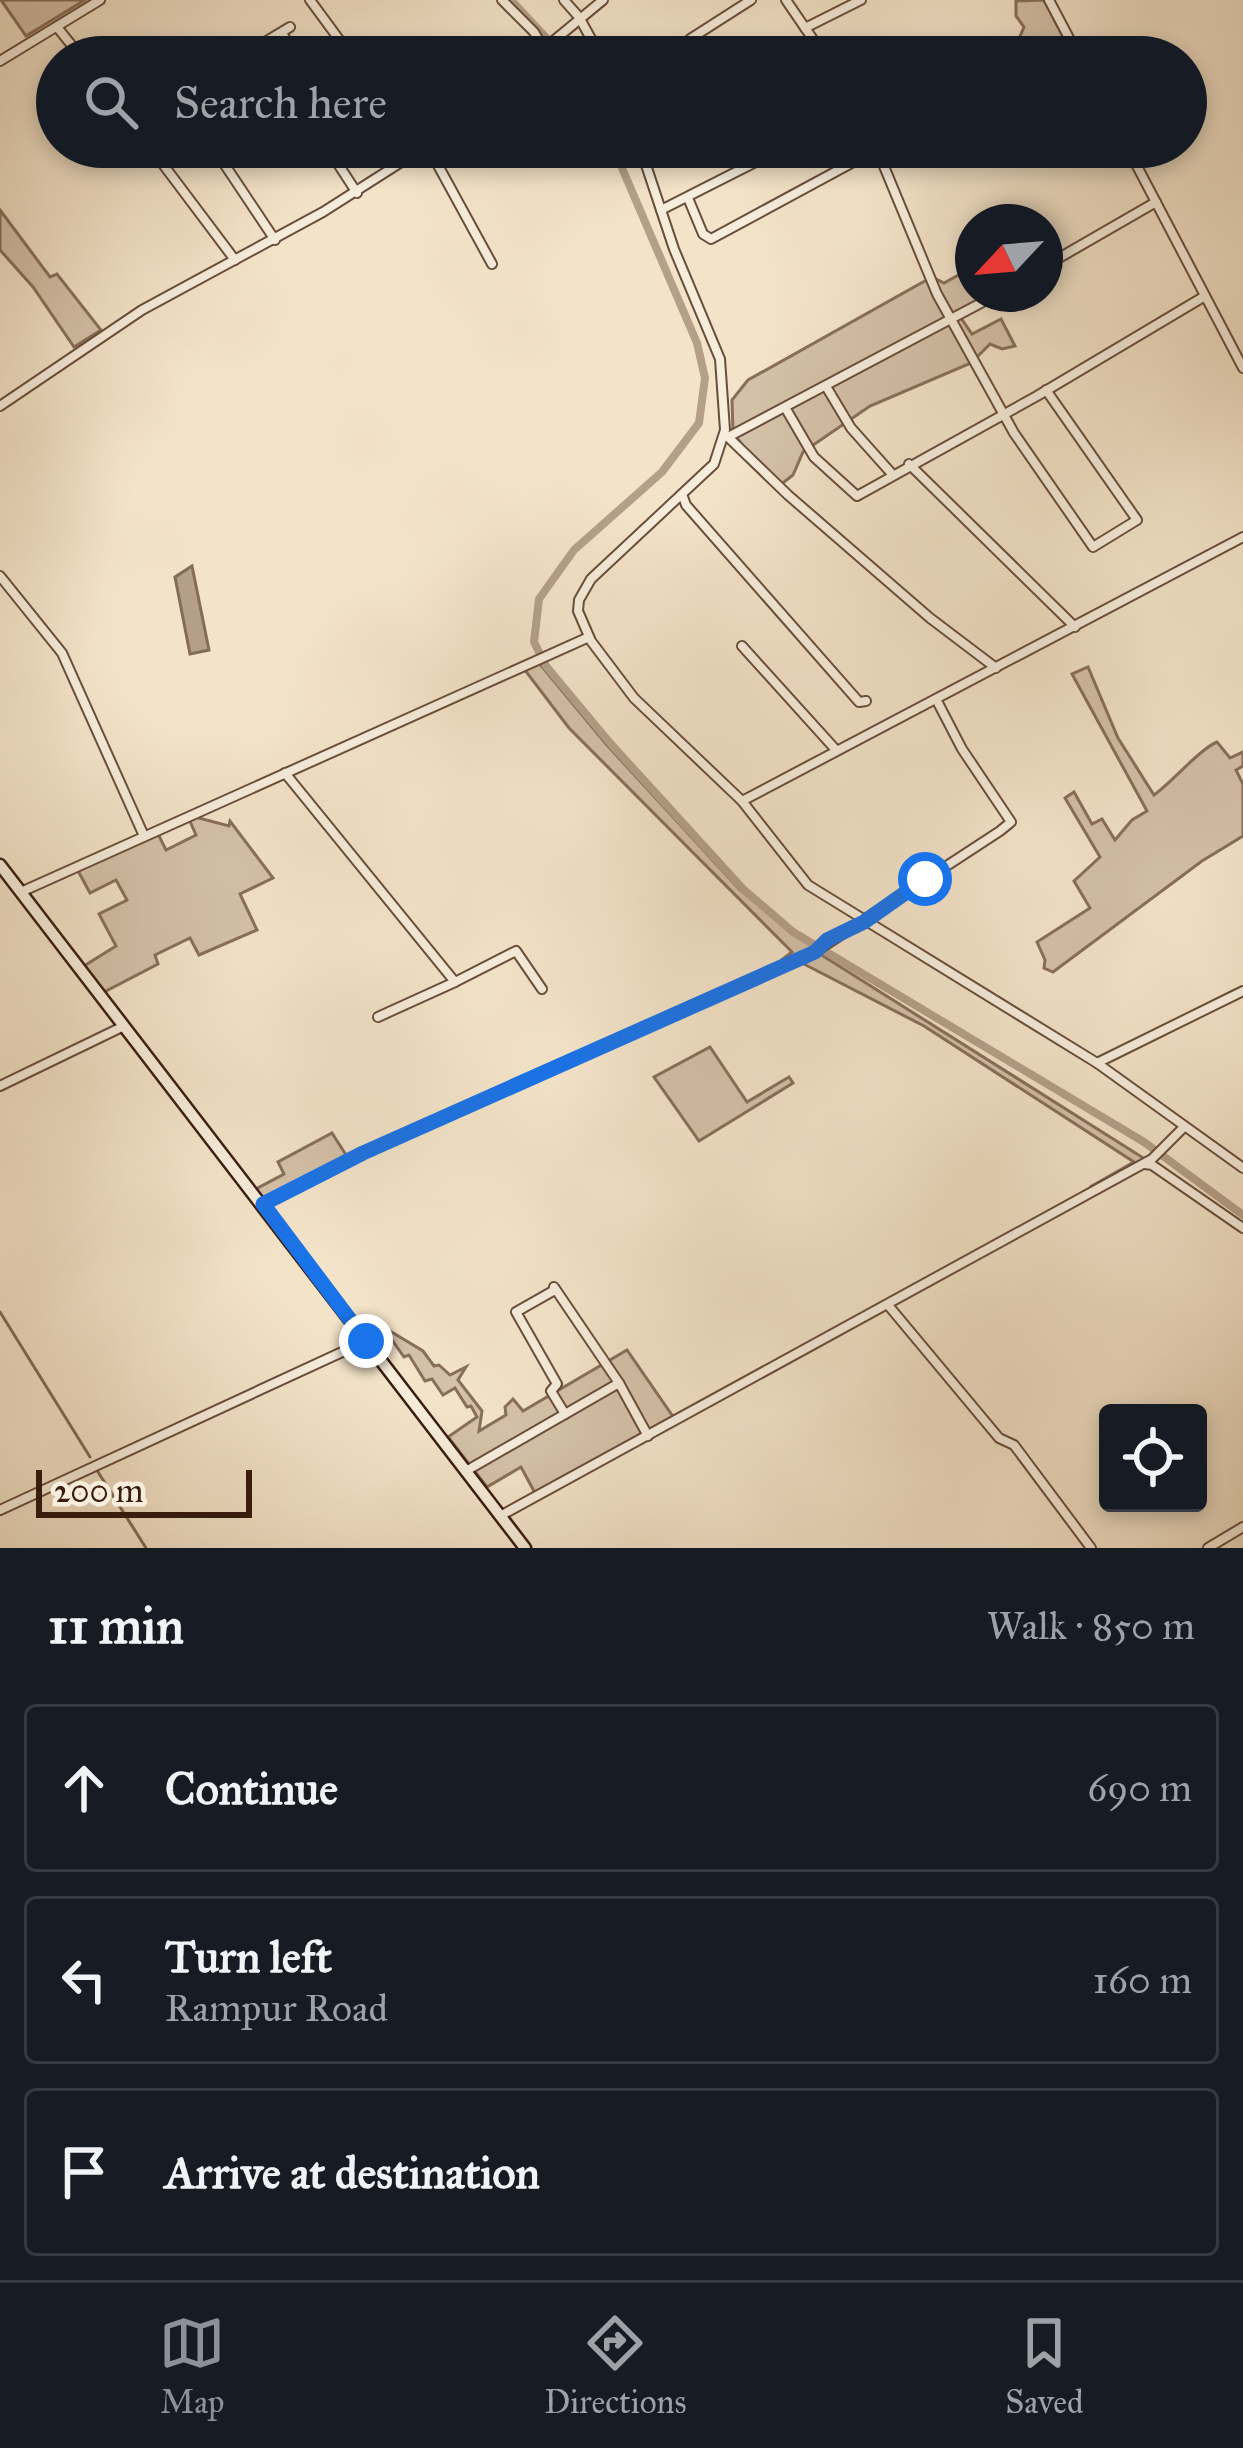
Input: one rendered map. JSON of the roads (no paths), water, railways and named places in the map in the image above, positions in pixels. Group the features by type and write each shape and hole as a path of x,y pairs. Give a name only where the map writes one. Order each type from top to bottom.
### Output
{"main road":[{"path":"0,865 525,1548"}],"street":[{"path":"42,36 100,0"},
{"path":"310,0 337,36"},
{"path":"502,0 537,36"},
{"path":"564,0 589,36"},
{"path":"558,36 603,0"},
{"path":"693,36 751,0"},
{"path":"786,0 810,36"},
{"path":"805,28 861,0"},
{"path":"1063,0 1051,2 1068,36"},
{"path":"57,27 64,36"},
{"path":"0,61 36,40"},
{"path":"166,168 235,260"},
{"path":"226,168 274,240"},
{"path":"341,168 357,193"},
{"path":"0,406 142,310 274,240 393,168"},
{"path":"434,168 492,264"},
{"path":"647,168 720,359 725,430 714,464 591,579 578,610 589,637 634,698 742,801 808,885 1097,1064 1243,1168"},
{"path":"661,210 744,168"},
{"path":"688,197 703,234 711,238 842,168"},
{"path":"886,168 937,294 1004,414 1093,547 1138,520 1046,390"},
{"path":"1138,168 1243,368"},
{"path":"1063,256 1156,202"},
{"path":"786,409 814,457 856,496 1205,296"},
{"path":"724,438 966,312"},
{"path":"827,388 851,428 892,474"},
{"path":"724,438 930,618 996,668"},
{"path":"909,464 1075,627"},
{"path":"682,494 686,505 808,647 859,701 866,701"},
{"path":"742,801 1243,537"},
{"path":"0,576 62,653 144,836"},
{"path":"21,892 589,637"},
{"path":"742,646 836,750"},
{"path":"263,1204 382,1144 815,952 1011,822 962,748 936,698"},
{"path":"285,772 454,982"},
{"path":"378,1017 516,951 542,989"},
{"path":"1097,1064 1243,992"},
{"path":"0,1086 125,1025"},
{"path":"500,1516 1148,1161 1184,1127"},
{"path":"1148,1161 1243,1228"},
{"path":"565,1414 551,1391 557,1384 516,1312 553,1292 554,1287 619,1383 648,1436"},
{"path":"888,1305 999,1438 1014,1445 1091,1548"},
{"path":"0,1510 366,1341"},
{"path":"466,1471 619,1383"},
{"path":"1208,1548 1243,1527"}],"waterway":[{"path":"511,0 544,36"},
{"path":"622,168 697,343 705,378 699,423 662,472 574,550 539,599 534,642 546,666 743,889 793,932 1144,1142 1243,1215"},
{"path":"0,1312 90,1457"},
{"path":"98,1472 146,1548"}]}
